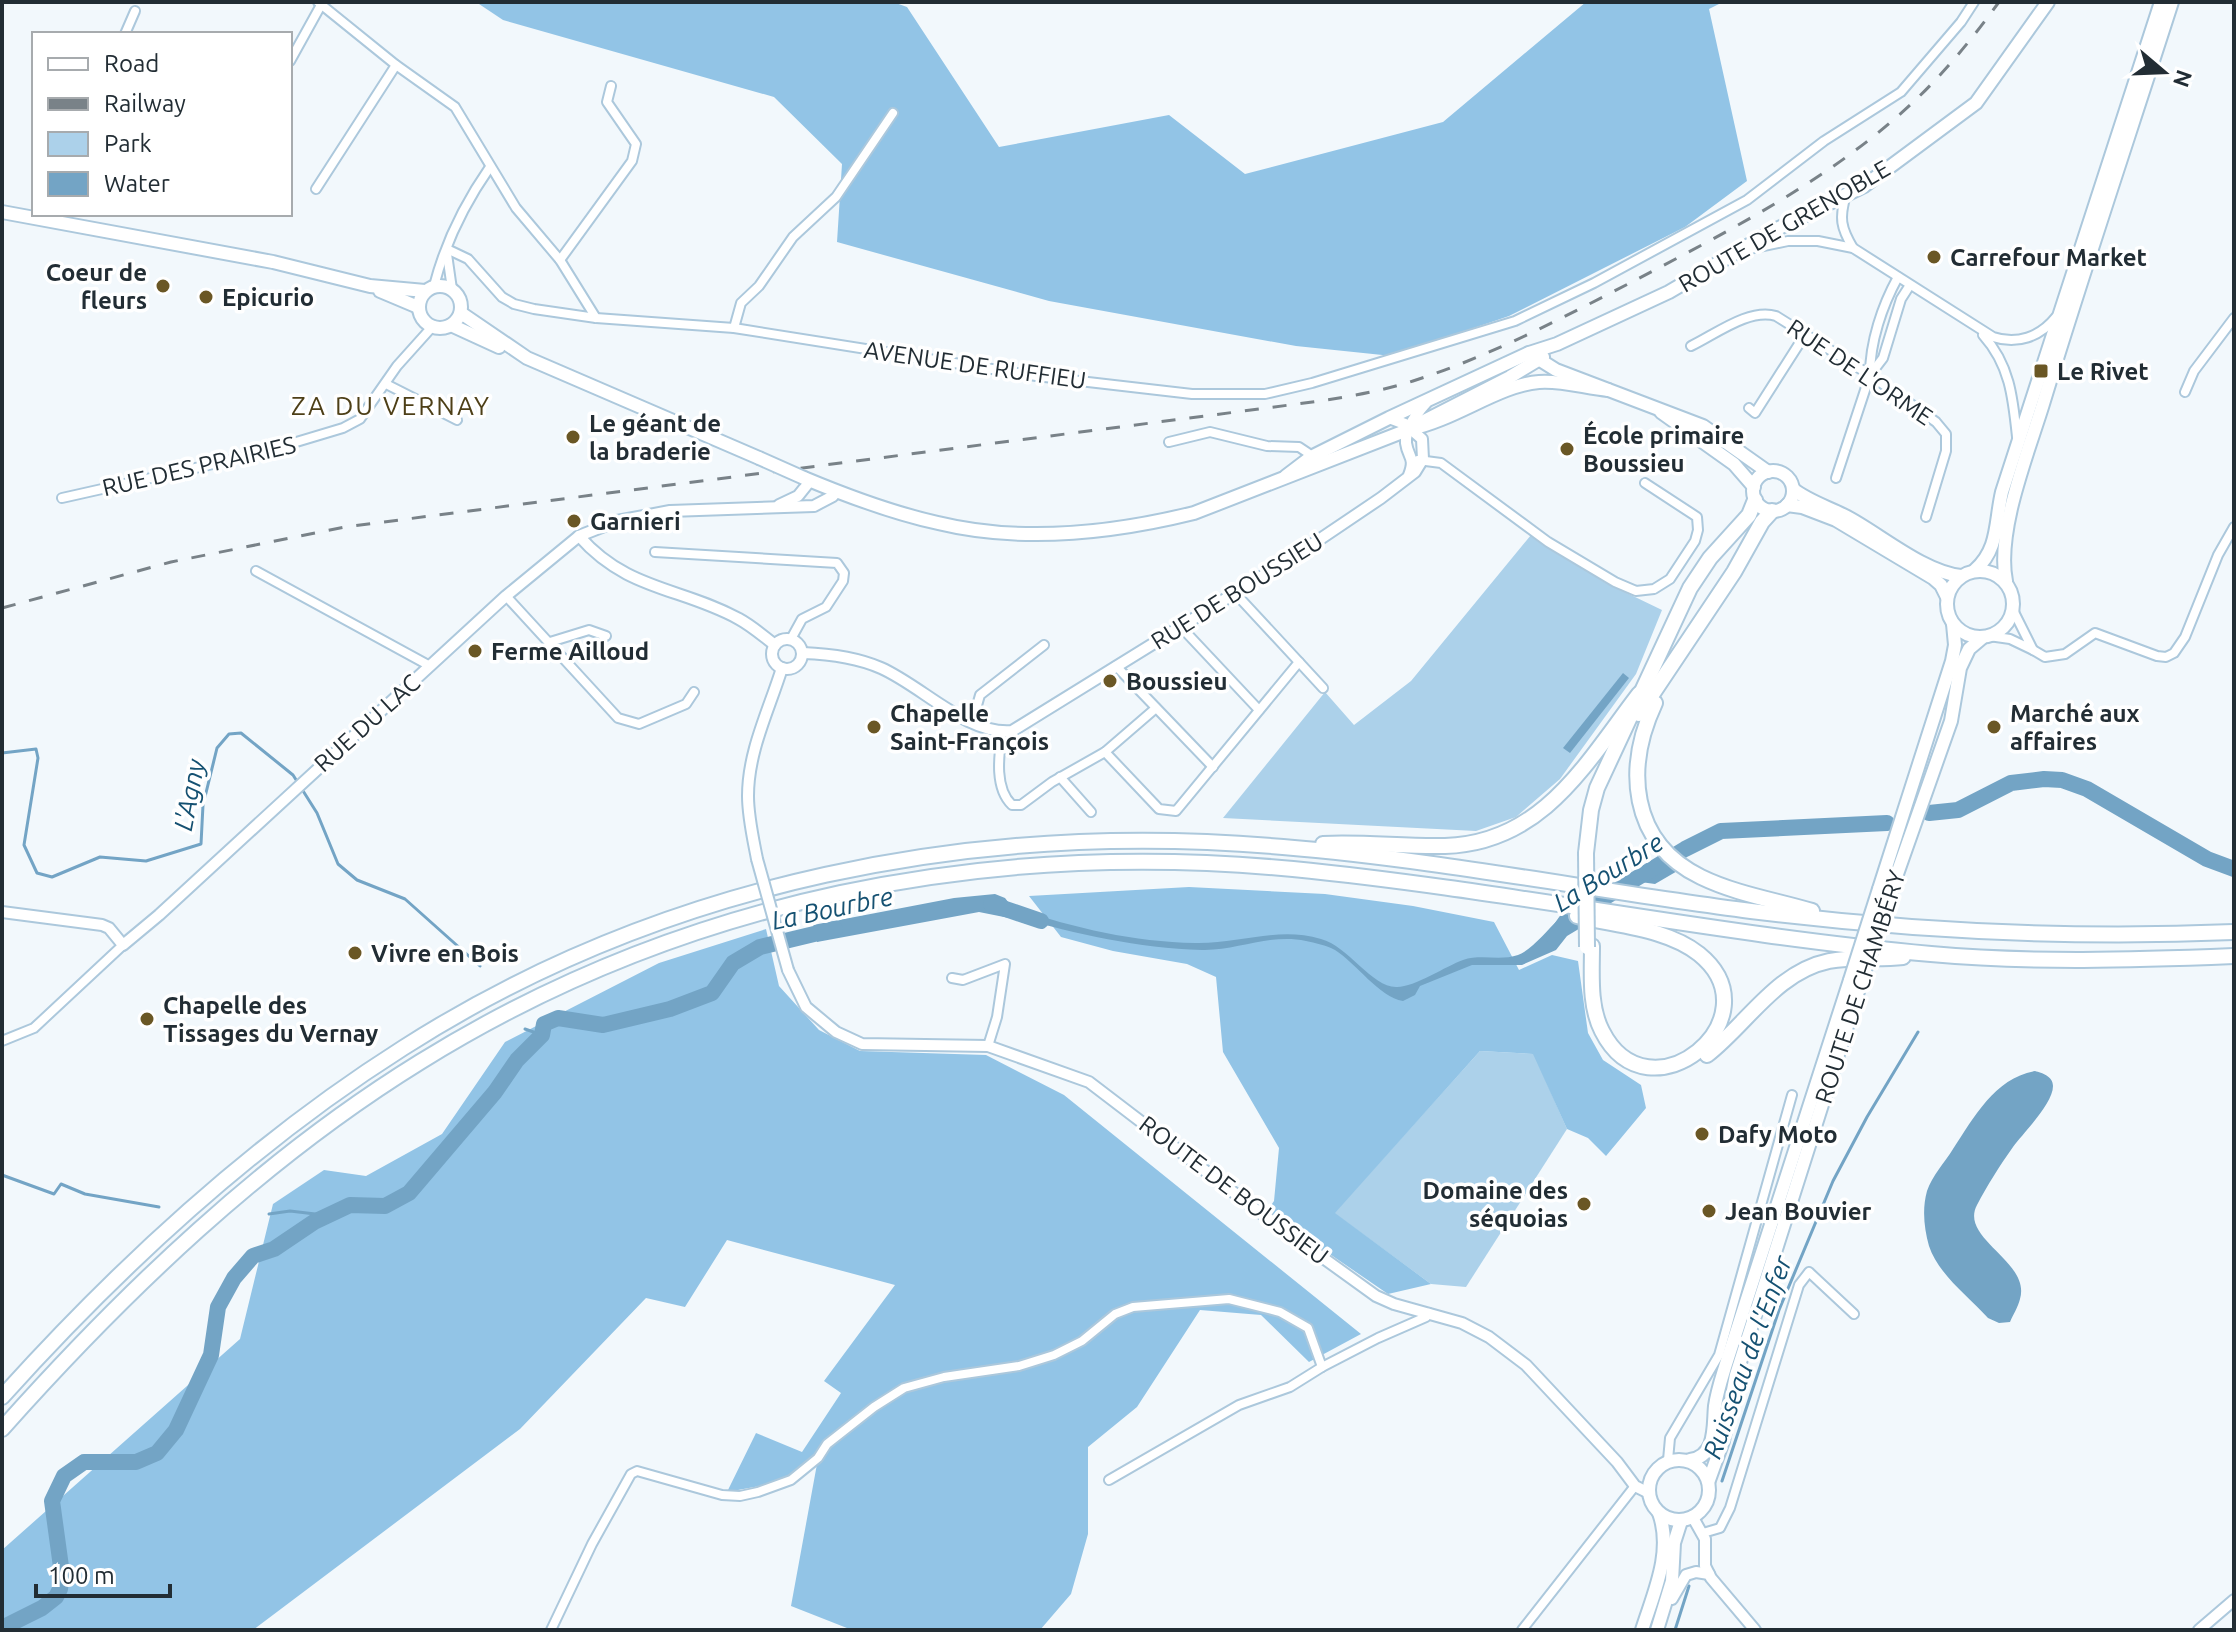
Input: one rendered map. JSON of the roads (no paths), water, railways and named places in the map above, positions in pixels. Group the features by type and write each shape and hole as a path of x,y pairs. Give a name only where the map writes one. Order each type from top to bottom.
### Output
{"highway":[{"path":"2,1429 100,1324 258,1179 317,1133 421,1061 494,1019 582,976 685,935 744,916 888,882 970,870 1139,861 1285,869 1522,899 1563,908 1602,921 1666,937 1706,960 1716,974 1722,996 1722,1013 1715,1035 1698,1053 1684,1062 1661,1068 1626,1059 1611,1045 1601,1029 1594,1006 1590,947 1588,853 1591,810 1597,788 1690,588 1710,558 1744,522 1754,493"},
{"path":"1772,511 1762,522 1746,553 1664,679 1641,737 1637,791 1647,823 1665,849 1685,867 1722,886 1851,922"},
{"path":"1588,853 1604,782 1641,712 1664,679"},
{"path":"1283,847 1350,843 1445,846 1471,844 1501,836 1539,814 1566,788 1639,694"},
{"path":"2,1397 129,1266 245,1163 373,1067 434,1029 523,981 606,943 731,898 815,876 916,856 1084,841 1283,847 1851,922 2035,934 2128,936 2234,932"},
{"path":"1563,908 1617,912 1928,954 2082,960 2234,956"},
{"path":"1590,947 1588,1007 1597,1035 1617,1062 1652,1075 1673,1073 1692,1066 1710,1053 1772,992 1803,969 1850,958 1887,959 1928,954"}],"main road":[{"name":"ROUTE DE GRENOBLE","path":"1404,435 1557,344 1669,292 1771,232 1864,186 1976,103 2048,2"},
{"path":"2161,2 2018,444 1996,518 1992,550 1975,570 1955,582 1947,597 1947,611 1953,624 1961,631 1986,637 2000,631 2009,622 2013,610 2003,558 2018,486 2172,2"},
{"path":"2,212 32,215"},
{"path":"45,217 273,262 370,286 418,307"},
{"path":"370,286 430,288 452,289 461,304 461,313 445,328 432,327 420,315 420,298 430,288"},
{"path":"461,313 527,358"},
{"path":"451,325 807,480 940,524 1006,533 1157,522 1194,513 1286,476 1314,461 1433,424 1514,387 1541,382 1608,390"},
{"name":"ROUTE DE GRENOBLE","path":"1314,461 1389,418 1534,357"},
{"path":"1534,357 1556,370 1703,426 1768,472"},
{"path":"1651,406 1734,464 1765,509 1772,511 1787,505 1802,507 1836,520 1933,578 1947,597"},
{"path":"1422,439 1433,424"},
{"path":"1754,493 1757,480 1775,471 1787,477 1793,489 1923,562 1961,576"},
{"path":"1787,505 1793,489"},
{"path":"1975,570 1992,572 2006,581"},
{"name":"ROUTE DE CHAMBÉRY","path":"1709,1480 1723,1441 1736,1375 1952,661 1955,645 1953,624"},
{"name":"ROUTE DE CHAMBÉRY","path":"1885,890 1951,721 1960,668 1969,649 1986,637"},
{"name":"ROUTE DE CHAMBÉRY","path":"1690,1460 1703,1455 1713,1440 1715,1407 1725,1367 1856,981"},
{"path":"1642,1630 1663,1560 1664,1530 1649,1493 1650,1481 1656,1469 1668,1460 1690,1460 1701,1468 1709,1480 1708,1499 1703,1508 1687,1519 1674,1543 1672,1581 1658,1630"},
{"path":"1657,1510 1665,1517 1687,1519"}],"street":[{"name":"AVENUE DE RUFFIEU","path":"447,249 468,259 502,297 514,304 596,318 734,328 1036,376 1192,394 1265,394 1312,383 1515,321 1594,283 1747,200 1824,141 1901,92 1961,22 1974,2"},
{"path":"292,57 320,3 396,65 455,107 516,208 560,260 596,318"},
{"path":"126,32 135,11"},
{"path":"316,189 396,65"},
{"path":"560,260 632,161 636,144 607,102 611,86"},
{"path":"734,328 741,303 759,286 793,237 836,197 893,113"},
{"path":"430,288 469,197 490,167"},
{"path":"1846,195 1840,213 1840,227 1853,248"},
{"path":"1741,250 1788,241 1818,241 1853,248 1993,337 2015,341 2040,332 2059,314"},
{"path":"447,249 452,289"},
{"path":"1836,478 1870,375 1870,354 1888,295 1898,277"},
{"path":"1870,375 1883,358 1901,299 1910,285"},
{"name":"RUE DE L'ORME","path":"1691,346 1764,312 1806,333 1936,422 1946,434 1946,451 1926,517"},
{"path":"2185,392 2194,371 2234,318"},
{"path":"1974,326 1998,353 2006,369 2018,444"},
{"name":"RUE DES PRAIRIES","path":"62,498 253,455 334,433 360,419 397,366 432,327"},
{"path":"1749,408 1755,413 1806,333"},
{"path":"386,384 457,420"},
{"path":"1404,435 1429,400"},
{"path":"1389,418 1404,435 1418,460"},
{"path":"1169,442 1210,432 1267,446 1299,447 1314,461"},
{"path":"1404,435 1422,439 1418,460"},
{"path":"1418,460 1441,463 1548,542 1636,591 1654,589 1670,579 1695,541 1698,530 1697,517 1645,483"},
{"name":"RUE DE BOUSSIEU","path":"1002,732 1024,725 1181,627 1236,588 1355,516 1415,472 1418,460"},
{"path":"778,506 798,496 807,480"},
{"name":"RUE DU LAC","path":"2,1041 34,1028 506,596 579,536 617,521 670,511 814,506 837,491"},
{"path":"1986,637 2010,639 2045,657 2065,654 2095,633 2166,657 2174,653 2185,637 2218,555 2234,527"},
{"path":"579,536 594,553 628,576 737,618 775,645"},
{"path":"655,552 837,563 844,573 843,581 826,607 802,619 791,639"},
{"path":"256,571 430,666"},
{"path":"1236,588 1323,688"},
{"path":"506,596 618,718 639,724 686,704 694,692"},
{"path":"2013,610 2033,650"},
{"path":"1181,627 1259,710"},
{"path":"550,642 589,630 606,636"},
{"path":"783,639 791,639 798,643 803,653 799,664 782,668 774,661 775,645 783,639"},
{"path":"972,723 980,695 1044,645"},
{"path":"803,653 841,655 879,667 914,685 972,723 1002,732 999,763 1004,797 1012,805 1021,805 1060,777 1105,752 1156,708"},
{"path":"1105,752 1159,809 1176,811 1299,662"},
{"path":"1116,666 1213,767"},
{"name":"ROUTE DE BOUSSIEU","path":"782,668 757,743 749,779 749,813 757,859 788,970 806,1007 836,1032 862,1044 988,1046 1089,1082 1376,1296 1462,1323 1489,1337 1526,1365 1617,1462 1635,1486 1649,1493"},
{"path":"1060,777 1091,812"},
{"path":"2,912 102,925 109,928 123,945"},
{"path":"952,978 963,980 1005,964 997,1017 988,1046"},
{"path":"1668,1460 1670,1438 1719,1355 1792,1095"},
{"path":"1703,1533 1720,1528 1730,1508 1799,1285 1809,1272 1854,1314"},
{"path":"551,1630 592,1544 631,1474 637,1471 722,1495 740,1496 758,1492 791,1480 818,1458 827,1444 904,1388 944,1377 1019,1366 1054,1355 1082,1341 1115,1314 1133,1307 1229,1299 1251,1303 1297,1319 1308,1328 1322,1367"},
{"path":"1109,1480 1239,1405 1290,1387 1378,1338 1426,1317 1430,1312"},
{"path":"1522,1630 1635,1486"},
{"path":"1687,1519 1703,1533 1705,1566 1709,1574 1755,1630"},
{"path":"1658,1630 1676,1588 1686,1575 1696,1572 1709,1574"},
{"path":"2199,1630 2234,1600"}],"water":[{"path":"1623,673 1629,678 1570,753 1563,748"},
{"path":"1664,856 1679,870 1655,884 1626,880"},
{"path":"995,894 1005,898 1012,907 1009,918 979,912 817,942 813,925 954,898"},
{"path":"1017,909 1105,933 1172,942 1211,943 1274,935 1305,935 1331,943 1378,980 1396,987 1420,980 1463,960 1518,955 1558,920 1582,924 1582,927 1567,936 1556,950 1522,965 1472,965 1420,986 1415,995 1403,1001 1376,987 1335,950 1317,943 1279,939 1215,950 1154,946 1084,934 1015,917 1020,914"},
{"path":"2035,1071 2051,1080 2052,1093 1994,1176 1977,1205 1974,1217 1978,1229 2015,1273 2021,1285 2020,1299 2010,1322 1999,1323 1988,1318 1963,1293 1933,1256 1925,1225 1925,1198 1935,1175 1987,1101 2008,1082"}],"waterway":[{"name":"L'Agny","path":"2,753 36,749 38,758 24,845 37,873 52,877 100,857 146,861 201,844 203,805 217,748 229,734 241,733 293,775 317,813 338,864 357,880 405,899 480,966"},
{"name":"La Bourbre","path":"1929,813 1958,810 2011,783 2062,780 2087,789 2207,859 2234,869"},
{"name":"La Bourbre","path":"1554,938 1566,921 1685,849 1721,831 1887,823"},
{"name":"La Bourbre","path":"991,904 1041,921"},
{"name":"La Bourbre","path":"2,1628 42,1608 56,1597 60,1589 62,1574 52,1501 64,1476 84,1462 136,1462 157,1453 176,1430 211,1355 218,1307 234,1278 253,1256 274,1249 314,1222 350,1205 385,1206 409,1193 495,1092 517,1060 542,1035 544,1024 558,1018 603,1025 670,1009 712,993 733,963 760,947 835,929"},
{"name":"L'Agny","path":"525,1029 542,1035"},
{"name":"Ruisseau de l'Enfer","path":"1722,1481 1779,1310 1833,1181 1918,1032"},
{"path":"2,1175 54,1194 61,1184 85,1194 159,1207"},
{"path":"269,1214 290,1211 332,1216"},
{"name":"Ruisseau de l'Enfer","path":"1675,1630 1689,1586"}],"railway":[{"path":"2,608 171,562 345,527 1317,401 1413,381 1468,361 1549,324 1698,247 1803,186 1868,140 1927,89 1999,2"}],"place":[{"name":"Carrefour Market","path":"1934,257"},
{"name":"Coeur de fleurs","path":"163,286"},
{"name":"Epicurio","path":"206,297"},
{"name":"Le Rivet","path":"2041,371"},
{"name":"Le géant de la braderie","path":"573,437"},
{"name":"École primaire Boussieu","path":"1567,449"},
{"name":"Garnieri","path":"574,521"},
{"name":"Ferme Ailloud","path":"475,651"},
{"name":"Boussieu","path":"1110,681"},
{"name":"Chapelle Saint-François","path":"874,727"},
{"name":"Marché aux affaires","path":"1994,727"},
{"name":"Vivre en Bois","path":"355,953"},
{"name":"Chapelle des Tissages du Vernay","path":"147,1019"},
{"name":"Dafy Moto","path":"1702,1134"},
{"name":"Domaine des séquoias","path":"1584,1204"},
{"name":"Jean Bouvier","path":"1709,1211"}],"district":[{"name":"ZA DU VERNAY","path":"391,405"}]}
